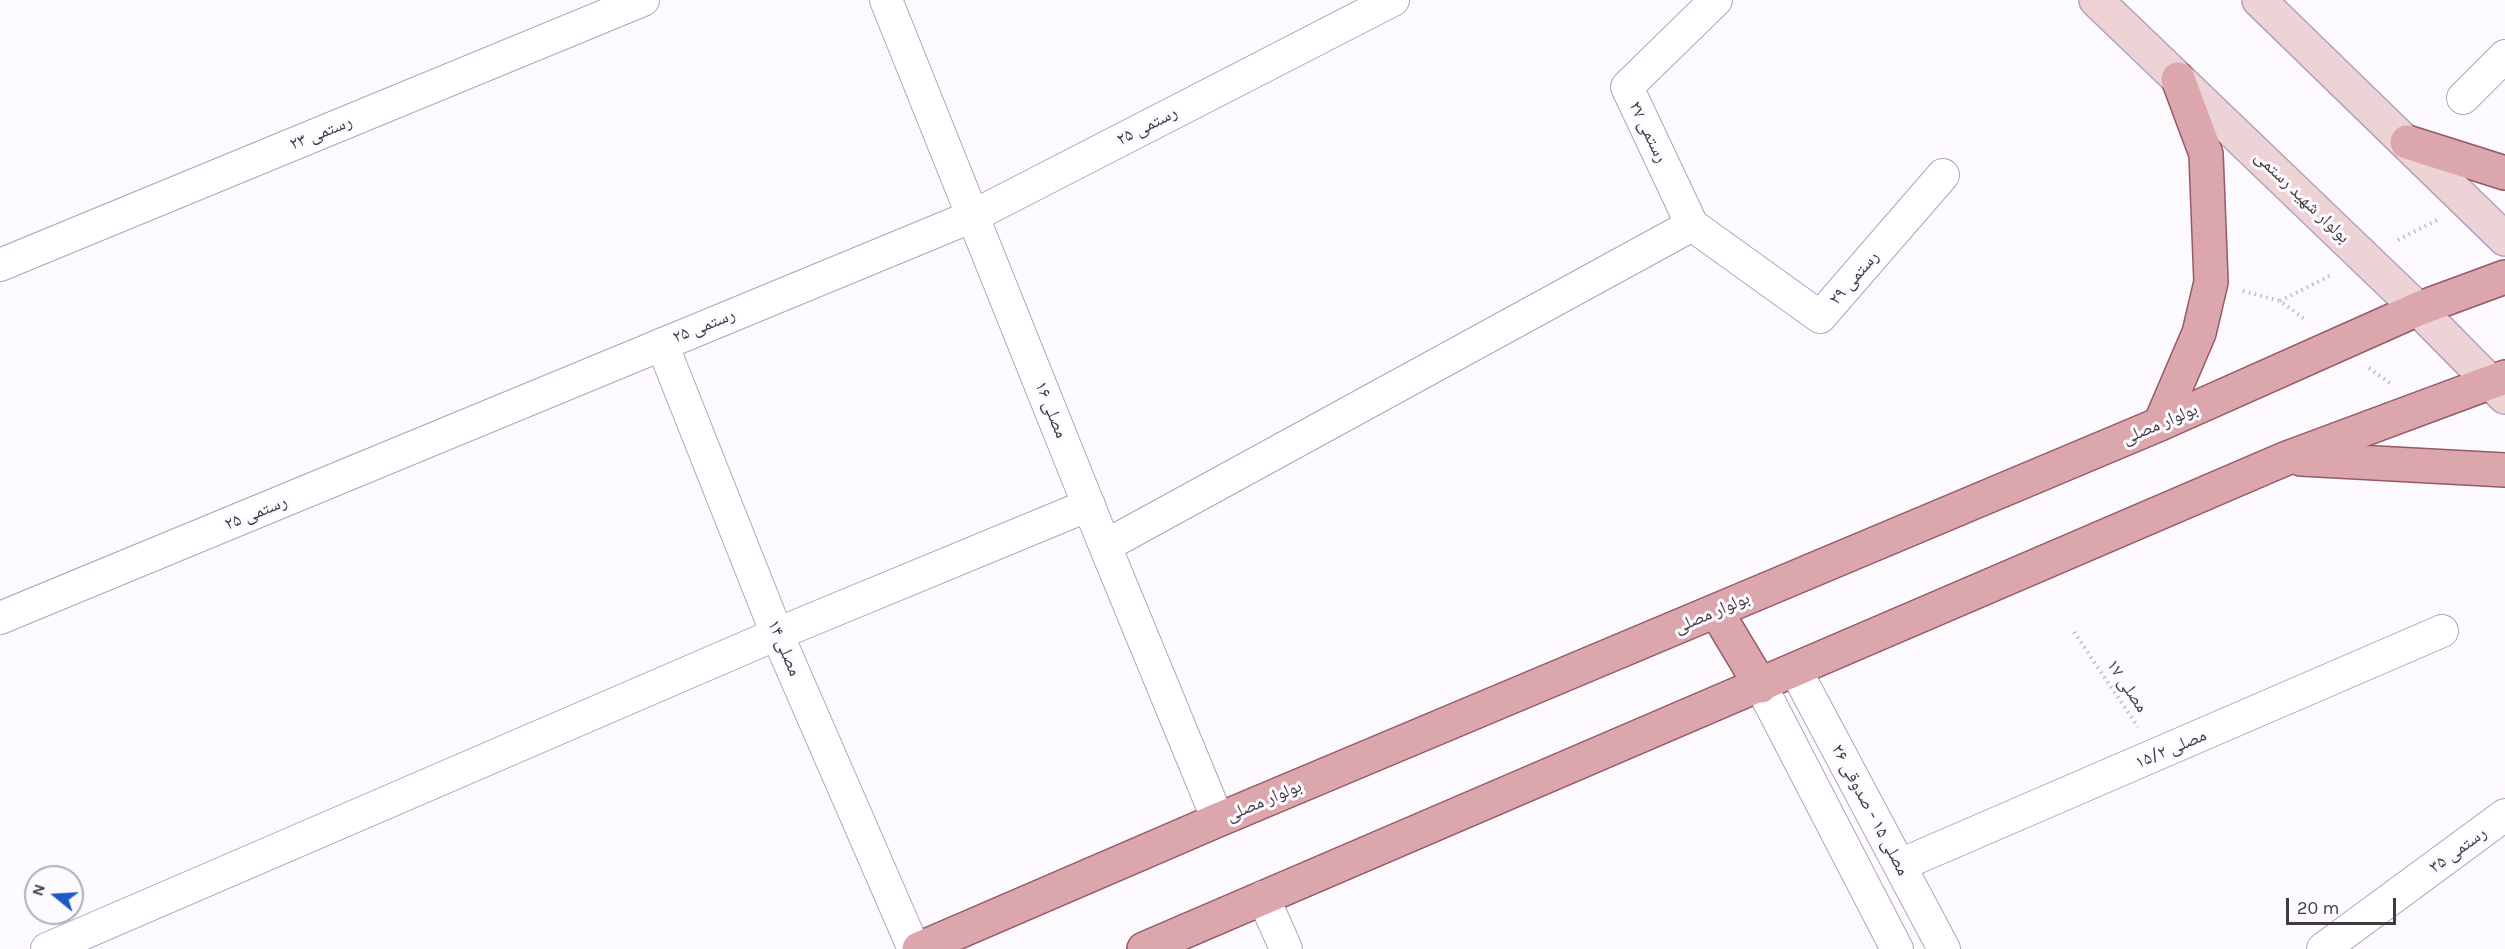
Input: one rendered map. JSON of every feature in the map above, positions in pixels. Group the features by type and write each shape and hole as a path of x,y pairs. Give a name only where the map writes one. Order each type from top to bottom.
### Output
{"main road":[{"name":"بولوار شهید رستمی","path":"2096,0 2501,386"},
{"path":"2259,0 2505,239"},
{"path":"2160,424 2199,333 2211,282 2206,154 2178,79"},
{"path":"2407,142 2505,172"},
{"name":"بولوار مصلی","path":"919,949 1218,820 2160,424 2418,309 2505,277"},
{"path":"1144,949 1796,671 2287,458 2501,386"},
{"path":"2287,458 2505,470"},
{"path":"1716,611 1761,686"}],"street":[{"name":"رستمی ۲۳","path":"0,265 643,0"},
{"name":"مصلی ۱۶","path":"886,0 1105,546 1218,820"},
{"name":"رستمی ۲۵","path":"0,618 973,216 1393,0"},
{"name":"رستمی ۲۷","path":"1692,225 1627,87 1716,0"},
{"path":"2463,98 2505,56"},
{"name":"رستمی ۲۹","path":"1692,225 1820,317 1943,175"},
{"path":"1105,546 1692,225"},
{"name":"مصلی ۱۴","path":"662,344 777,634 914,949"},
{"path":"46,949 777,634 1089,505"},
{"name":"مصلی ۱۵/۲","path":"1900,865 2442,631"},
{"name":"مصلی ۱۵ - صدوقی ۲۶","path":"1796,671 1944,949"},
{"path":"1761,686 1896,949"},
{"name":"رستمی ۳۵","path":"2323,949 2505,815"},
{"path":"1263,897 1286,949"}],"path":[{"name":"مصلی ۱۷","path":"2074,632 2157,755"}]}
